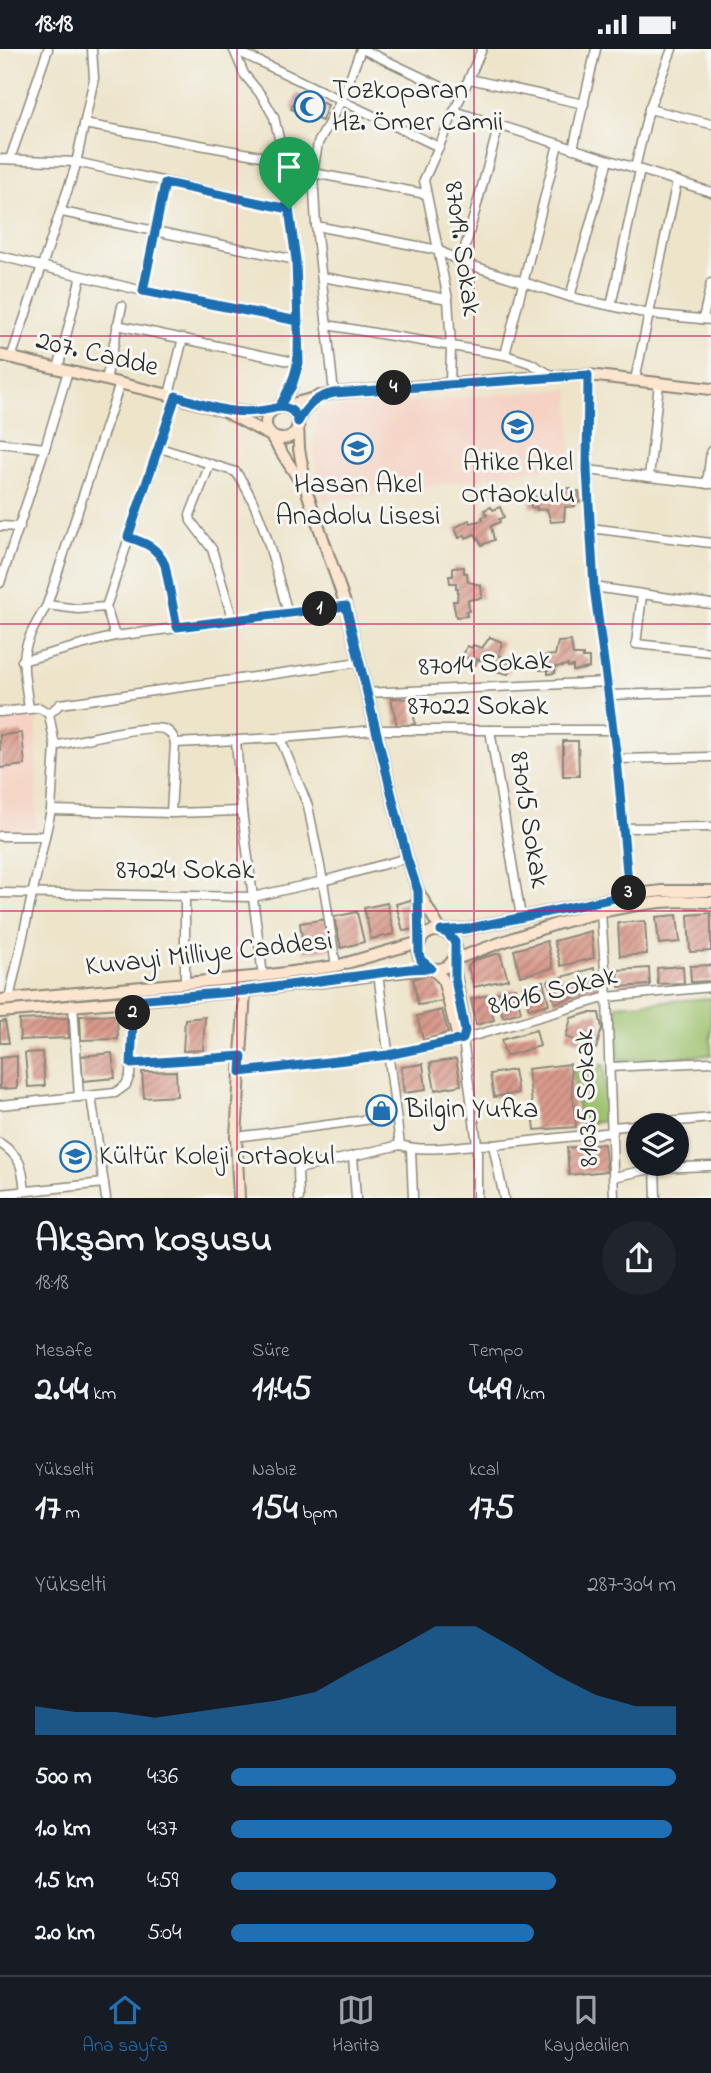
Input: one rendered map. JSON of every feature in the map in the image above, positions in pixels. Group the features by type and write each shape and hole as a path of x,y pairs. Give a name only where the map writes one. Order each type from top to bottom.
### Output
{"street":[{"path":"10,159 48,49"},
{"path":"6,357 62,212 76,162 94,78 92,49"},
{"path":"234,49 439,147"},
{"path":"234,49 244,74 262,96 274,117 283,160 296,260 299,363 292,386 279,407 270,412 265,427 307,492"},
{"path":"334,393 316,226 313,173 318,143 342,99 361,49 461,96"},
{"path":"573,149 596,49"},
{"path":"611,306 649,109 672,49"},
{"name":"87019. Sokak","path":"450,384 448,299 424,180 479,50"},
{"path":"469,79 583,104"},
{"path":"649,109 711,124"},
{"path":"454,111 711,192"},
{"path":"84,124 283,160"},
{"path":"461,262 499,125"},
{"path":"505,355 558,144"},
{"path":"0,159 76,162 289,209"},
{"path":"570,297 608,160"},
{"path":"313,173 426,194"},
{"path":"635,380 677,181"},
{"path":"143,291 165,183"},
{"path":"62,212 296,260"},
{"path":"316,226 438,250 461,262 570,297 649,314 707,319 711,283"},
{"path":"0,256 143,291 298,321"},
{"path":"0,583 46,448 81,276"},
{"path":"322,277 448,299"},
{"path":"106,380 122,306"},
{"path":"117,325 299,363"},
{"path":"327,325 505,355 530,363 553,376"},
{"path":"115,636 107,607 128,537 160,448 183,338"},
{"name":"207. Cadde","path":"6,357 120,383 224,411"},
{"path":"588,375 587,470 594,587 617,759 629,895"},
{"path":"224,411 261,412 334,393 553,376 588,375 711,389"},
{"path":"29,708 22,661 27,638 47,605 120,383"},
{"path":"649,477 659,383"},
{"path":"224,411 281,440 295,433 305,409 319,396"},
{"path":"279,407 294,412 298,422 299,449 307,492 346,606 407,858 418,891 441,931 447,933 455,942 456,954 453,960 465,1031 463,1039 477,1144 477,1198"},
{"path":"0,443 46,448"},
{"path":"160,448 236,472 253,500 288,614"},
{"path":"587,470 709,484 711,451"},
{"path":"210,464 190,515 212,549 233,621"},
{"path":"0,526 20,527"},
{"path":"590,528 711,543"},
{"path":"128,537 153,546 161,555 177,627"},
{"path":"594,587 711,604"},
{"path":"642,595 636,644 711,652"},
{"path":"47,605 78,609 107,607"},
{"path":"22,661 115,636 346,606"},
{"path":"49,714 60,704 360,661"},
{"name":"87014 Sokak","path":"366,693 607,682"},
{"path":"608,695 711,692"},
{"path":"0,712 40,708 49,714 55,746 51,810 5,999"},
{"path":"55,746 148,728 165,729 173,735 175,743 171,813"},
{"name":"87022 Sokak","path":"175,743 375,730 612,730"},
{"name":"87015 Sokak","path":"490,730 521,917"},
{"path":"280,738 309,806 336,966"},
{"path":"236,741 263,976"},
{"path":"617,759 711,757"},
{"path":"51,810 171,813 242,811"},
{"path":"624,828 711,827"},
{"path":"0,836 45,836"},
{"name":"87024 Sokak","path":"0,893 253,897 407,858"},
{"path":"418,891 419,954 421,960 443,979 457,1034 463,1039"},
{"path":"420,942 429,933 466,929 629,895 662,891 711,891"},
{"path":"185,983 186,896"},
{"path":"431,968 443,968 453,960 524,934 601,913 663,901 711,902"},
{"name":"81035 Sokak","path":"601,913 607,997 614,1198"},
{"name":"Kuvayi Milliye Caddesi","path":"5,999 263,976 336,966 420,942"},
{"name":"Kuvayi Milliye Caddesi","path":"0,1012 245,991 431,968"},
{"path":"378,973 400,1146"},
{"name":"81016 Sokak","path":"241,1072 388,1055 463,1039 607,997 711,987"},
{"path":"239,1198 236,1137 245,991"},
{"path":"0,1105 115,1093 126,1085 130,1075 134,1000"},
{"path":"73,1005 79,1097"},
{"path":"131,1064 242,1056"},
{"path":"610,1067 711,1062"},
{"path":"91,1096 106,1198"},
{"path":"236,1137 395,1116"},
{"path":"689,1120 711,1118"},
{"path":"299,1198 298,1170 353,1156 400,1146 411,1149 493,1145 626,1127"},
{"path":"0,1143 14,1153 22,1166 25,1191"},
{"path":"493,1145 504,1198"},
{"path":"411,1149 412,1198"},
{"path":"353,1156 356,1198"},
{"path":"689,1166 711,1166"},
{"path":"614,1177 626,1174"},
{"path":"655,1176 656,1198"},
{"path":"0,1194 104,1183"}],"shaded area":[{"path":"570,389 571,464 323,502 314,454 318,409"},
{"path":"37,717 36,829 0,830 0,721"}],"green space":[{"path":"711,998 711,1055 619,1060 616,1005"},
{"path":"604,1065 607,1121 579,1124 573,1069"}],"building":[{"name":"Tozkoparan Hz. Ömer Camii","path":"297,93 328,105 322,121 291,109"},
{"path":"571,488 571,492 579,491 580,502 575,503 575,506 565,507 564,521 551,522 547,509 531,508 530,498 546,494 547,498 560,498 559,496 564,495 563,489"},
{"path":"491,507 493,510 500,507 504,517 491,526 494,540 482,545 475,534 459,538 455,528 469,520 471,523 483,520 482,517 487,515 484,510"},
{"path":"464,567 468,582 481,585 482,598 468,600 467,616 456,617 453,601 457,601 458,588 456,583 450,583 449,576 453,576 453,568"},
{"path":"490,637 502,642 499,656 508,659 507,662 512,664 508,674 492,670 494,666 483,659 477,659 475,665 463,656 467,646 482,648"},
{"path":"571,641 573,655 589,658 589,668 573,671 573,666 568,665 555,667 555,673 548,674 548,670 540,670 540,659 555,655 558,642"},
{"path":"391,698 412,699 415,724 397,726"},
{"path":"22,733 25,765 0,768 0,735"},
{"path":"563,741 578,741 579,776 563,776"},
{"path":"411,900 417,921 414,929 403,931 396,904"},
{"path":"387,903 394,934 371,939 364,908"},
{"path":"357,912 364,942 341,948 334,917"},
{"path":"711,913 711,951 690,952 688,915"},
{"path":"677,915 680,942 659,944 656,917"},
{"path":"327,919 332,949 304,953 300,923"},
{"path":"645,921 647,954 620,956 618,923"},
{"path":"591,931 594,958 561,966 554,941"},
{"path":"547,941 553,968 520,976 514,950"},
{"path":"500,953 508,979 474,987 468,967 470,964 474,960"},
{"path":"711,965 711,981 691,982 690,966"},
{"path":"683,966 684,983 658,984 657,968"},
{"path":"594,968 600,990 555,1003 548,981"},
{"path":"649,968 650,985 619,987 618,970"},
{"path":"429,974 437,980 443,1001 418,1005 413,979"},
{"path":"543,981 549,1004 529,1009 523,986"},
{"path":"515,988 521,1012 503,1017 496,993"},
{"path":"488,995 494,1020 476,1025 471,999"},
{"path":"442,1010 448,1033 423,1040 417,1016"},
{"path":"599,1013 602,1028 596,1049 566,1037 571,1018"},
{"path":"117,1015 118,1039 81,1040 80,1016"},
{"path":"205,1017 203,1050 183,1051 185,1019"},
{"path":"68,1018 69,1038 20,1040 19,1020"},
{"path":"5,1021 9,1043 0,1043 0,1022"},
{"path":"536,1030 540,1046 506,1056 501,1040"},
{"path":"42,1052 45,1086 28,1087 25,1053"},
{"path":"112,1053 115,1078 83,1081 81,1056"},
{"path":"17,1056 17,1088 0,1089 0,1058"},
{"path":"456,1059 461,1085 435,1090 430,1063"},
{"path":"423,1064 426,1090 404,1093 401,1067"},
{"path":"570,1064 576,1127 535,1130 528,1069"},
{"path":"514,1070 518,1093 494,1097 490,1074"},
{"path":"176,1071 177,1096 144,1098 142,1072"},
{"path":"604,1144 607,1171 569,1175 567,1148"}],"place":[{"name":"Tozkoparan Hz. Ömer Camii","path":"309,107"},
{"name":"Atike Akel Ortaokulu","path":"518,426"},
{"name":"Hasan Akel Anadolu Lisesi","path":"358,448"},
{"name":"Bilgin Yufka","path":"382,1110"},
{"name":"Kültür Koleji Ortaokul","path":"76,1157"}],"route":[{"path":"289,209 165,183 143,291 298,321 299,363 292,386 279,407 294,412 298,422 305,409 319,396 334,393 588,375 587,470 594,587 617,759 629,895 466,929 441,931 447,933 455,942 456,954 453,960 465,1031 463,1039 388,1055 241,1072 242,1056 131,1064 134,1000 245,991 431,968 425,965 419,954 418,891 407,858 346,606 177,627 161,555 153,546 128,537 176,396 224,411 261,412 279,407 292,386 299,363 296,260 289,209"}]}
